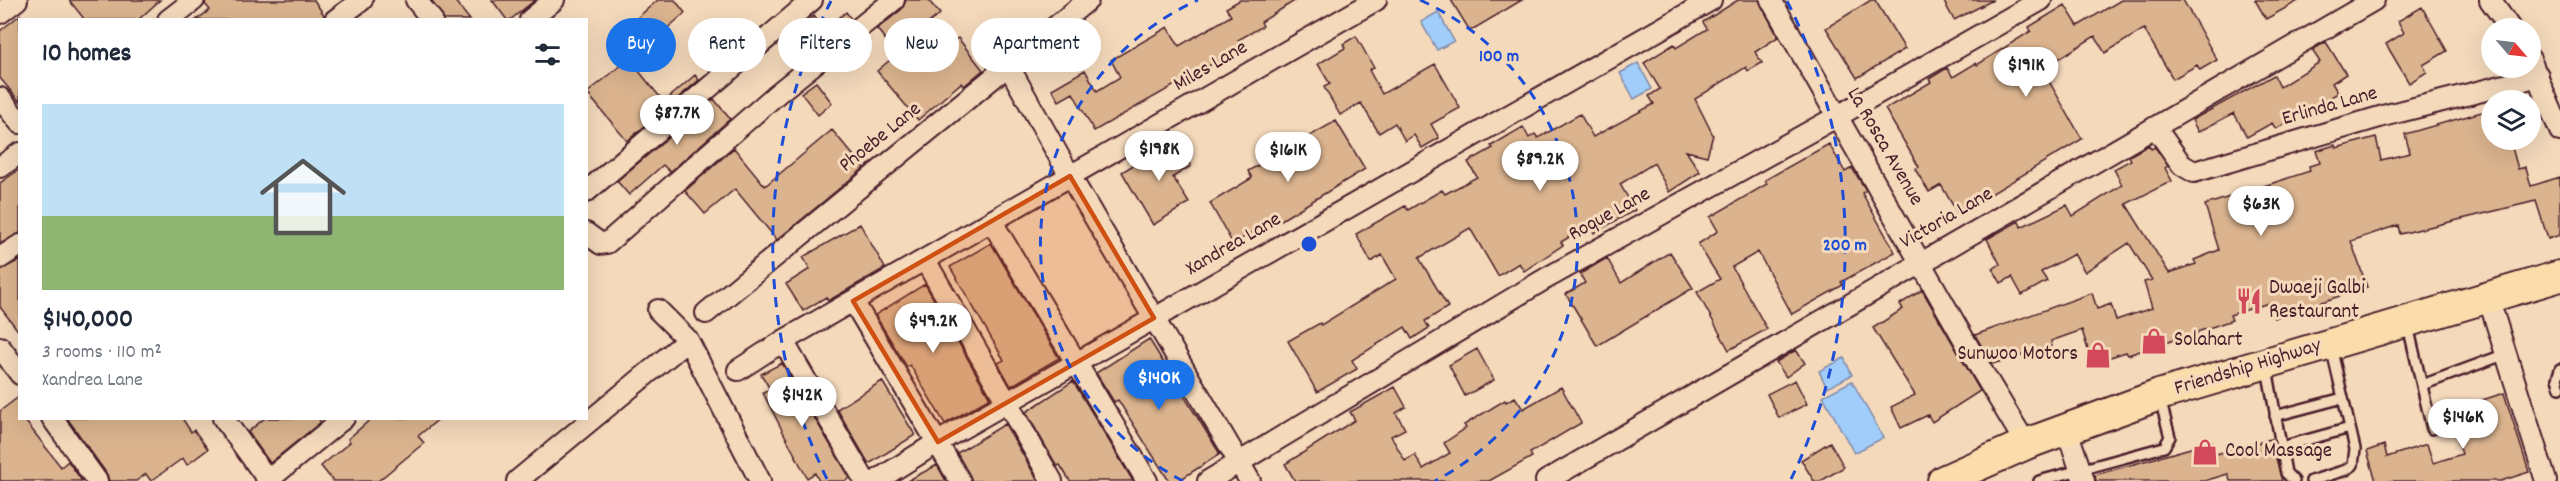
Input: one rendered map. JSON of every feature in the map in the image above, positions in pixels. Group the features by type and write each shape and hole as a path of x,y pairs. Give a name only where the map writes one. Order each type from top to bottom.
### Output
{"main road":[{"name":"Friendship Highway","path":"1950,480 2026,444 2159,395 2560,276"}],"street":[{"path":"0,13 17,0"},
{"path":"171,18 194,0"},
{"path":"338,18 362,0"},
{"path":"416,0 430,18"},
{"path":"532,18 554,0"},
{"path":"588,190 812,0"},
{"path":"588,234 601,244 607,243 778,93 894,0"},
{"name":"Phoebe Lane","path":"1066,18 1088,0"},
{"name":"Miles Lane","path":"738,370 783,341 1376,0"},
{"name":"Xandrea Lane","path":"876,481 1007,402 1711,0"},
{"name":"La Rosca Avenue","path":"1771,0 2026,444"},
{"name":"Roque Lane","path":"1208,481 1545,279 2041,0"},
{"name":"Victoria Lane","path":"1546,481 2374,0"},
{"path":"2490,0 2503,18"},
{"name":"Phoebe Lane","path":"706,313 999,72"},
{"path":"1012,72 1070,176 1250,481"},
{"name":"Erlinda Lane","path":"2155,127 2182,165 2194,172 2383,116 2521,81 2524,78"},
{"path":"2538,78 2560,131"},
{"path":"0,98 18,120"},
{"path":"0,167 18,154"},
{"path":"992,222 1147,481"},
{"path":"0,258 18,246"},
{"path":"925,260 1052,481"},
{"path":"2488,297 2546,481"},
{"path":"853,302 960,481"},
{"path":"658,310 688,340 760,481"},
{"path":"517,481 688,340"},
{"path":"783,341 865,481"},
{"path":"0,347 18,371"},
{"path":"53,420 97,481"},
{"path":"224,420 267,481 342,420"},
{"path":"2070,429 2071,442 2082,475"}],"lane":[{"path":"2407,321 2432,429"},
{"path":"2311,481 2346,470 2353,465 2355,449 2330,344"},
{"path":"2422,384 2506,354"},
{"path":"2266,363 2286,472 2294,481"},
{"path":"2560,369 2557,380 2560,388"},
{"path":"2039,481 2082,475 2164,447 2170,437 2159,395"},
{"path":"2275,416 2343,398"},
{"path":"2281,447 2350,428"}],"highlighted area":[{"path":"1070,176 1154,318 938,442 853,301"}],"water":[{"path":"1438,12 1454,41 1437,50 1421,22"},
{"path":"1638,63 1652,89 1634,99 1620,73"},
{"path":"1844,358 1852,375 1827,388 1819,371"},
{"path":"1852,381 1883,438 1854,453 1823,396"}],"building":[{"path":"69,0 160,0 140,18 83,18"},
{"path":"206,0 314,0 324,15 323,18 199,18 210,10 205,4"},
{"path":"431,0 454,0 468,18 443,18"},
{"path":"492,0 535,0 512,18 506,18"},
{"path":"658,0 675,0 685,13 676,21 676,18 638,17"},
{"path":"906,0 928,0 940,14 935,18 891,18 902,9"},
{"path":"1240,0 1296,0 1261,22 1263,26 1238,40 1242,47 1094,131 1073,93 1059,101 1052,89 1082,72 1086,72 1097,91 1120,77 1111,60 1168,27 1179,46 1231,16 1226,8"},
{"path":"1451,0 1522,0 1470,31"},
{"path":"1738,0 1759,0 1778,37 1755,52 1762,63 1748,71 1746,67 1695,99 1713,135 1707,156 1686,151 1700,172 1669,192 1654,163 1620,184 1635,210 1594,233 1589,225 1561,242 1563,245 1524,271 1519,263 1498,276 1470,228 1419,258 1448,307 1425,321 1429,328 1412,339 1405,327 1352,360 1357,369 1317,392 1288,341 1320,323 1321,325 1396,279 1382,255 1371,262 1356,234 1405,206 1408,210 1442,190 1445,194 1477,177 1468,162 1523,127 1529,138 1535,134 1538,138 1580,114 1593,137 1654,104 1649,96 1660,89 1644,63 1674,44 1676,48 1707,29 1703,22"},
{"path":"1871,0 1875,0 1905,49 1857,78 1826,28"},
{"path":"1943,0 1993,0 1954,20"},
{"path":"2121,0 2183,0 2217,60 2200,70 2197,65 2173,79 2144,29 2105,53 2095,36 2042,69 2082,139 1958,214 1941,185 1929,192 1915,169 1919,167 1885,109 1931,82 1929,79 1947,68 1953,77 1976,63 1977,65 2031,31 2029,27 2065,5 2078,26"},
{"path":"2255,0 2300,0 2266,19"},
{"path":"2422,7 2447,51 2423,65 2427,72 2409,83 2386,44 2404,33 2398,21"},
{"path":"846,12 850,18 839,18"},
{"path":"20,15 18,18 18,100 0,78 0,31"},
{"path":"884,23 884,38 877,29"},
{"path":"1356,36 1374,68 1369,70 1382,94 1435,64 1460,108 1431,124 1439,138 1422,148 1414,135 1405,141 1395,123 1379,133 1361,103 1340,115 1324,87 1330,84 1318,64 1345,48 1343,44"},
{"path":"959,39 971,55 971,72 981,72 964,86 961,83 918,120 877,71 884,65 884,72 959,72"},
{"path":"2326,42 2346,74 2332,83 2338,93 2276,129 2272,123 2247,137 2234,113 2198,132 2192,120 2274,75 2280,87 2320,62 2312,50"},
{"path":"613,72 640,72 664,102 695,75 699,80 627,141 588,94"},
{"path":"816,82 832,103 818,115 801,93"},
{"path":"714,99 730,119 670,172 663,165 629,195 617,181"},
{"path":"2481,112 2481,150 2513,150 2518,169 2526,167 2531,186 2560,177 2560,235 2548,239 2536,201 2400,234 2398,225 2351,241 2367,287 2274,318 2269,303 2230,315 2232,320 2197,332 2199,339 2186,343 2183,337 2128,355 2126,352 2092,363 2082,330 2051,341 2052,346 1992,364 1975,335 2092,293 2097,309 2111,304 2116,320 2152,308 2144,282 2152,280 2129,243 2085,272 2074,254 2041,272 2047,281 2022,295 2012,277 2001,283 1993,269 2000,264 1987,239 2019,221 2021,227 2067,205 2073,216 2122,185 2114,169 2131,160 2129,156 2149,145 2151,149 2155,147 2168,166 2165,168 2172,181 2126,204 2169,273 2196,264 2194,260 2219,250 2205,205 2310,171 2309,166 2320,163 2316,151 2335,145 2336,148 2376,137 2381,160 2410,153 2405,134"},
{"path":"1336,121 1365,169 1263,231 1261,227 1233,244 1210,203 1252,178 1248,171"},
{"path":"832,130 864,168 777,240 735,189 705,214 685,191 734,148 765,186"},
{"path":"1175,139 1191,166 1173,177 1189,203 1153,225 1122,172"},
{"path":"1829,144 1845,172 1852,168 1866,190 1862,193 1895,252 1841,282 1843,285 1792,314 1758,252 1732,267 1767,329 1729,350 1697,292 1720,279 1698,244 1718,231 1710,217 1767,184 1765,180"},
{"path":"18,170 18,234 0,244 0,183"},
{"path":"860,224 885,268 828,301 826,297 803,311 786,284 810,269 803,257"},
{"path":"991,243 1059,358 1011,386 998,363 1004,360 950,267"},
{"path":"1670,252 1693,288 1597,346 1566,294 1585,283 1580,274 1607,258 1621,283"},
{"path":"18,261 18,330 0,307 0,270"},
{"path":"925,284 990,398 945,424 910,365 907,367 875,315"},
{"path":"1922,290 1980,391 1932,422 1928,415 1901,428 1891,407 1915,395 1873,328 1903,309 1900,304"},
{"path":"1149,339 1220,454 1178,481 1169,481 1118,400 1114,402 1096,373"},
{"path":"1477,349 1494,380 1465,396 1449,365"},
{"path":"1796,350 1805,363 1786,377 1776,362"},
{"path":"782,363 850,478 845,481 819,481 815,473 807,478 763,393 770,389 761,374"},
{"path":"1795,380 1807,404 1779,418 1767,394"},
{"path":"882,381 915,435 869,464 837,409"},
{"path":"1073,381 1133,481 1070,481 1060,465 1057,466 1026,412"},
{"path":"1395,387 1406,407 1396,413 1405,429 1391,436 1405,461 1415,455 1423,469 1450,453 1444,443 1466,428 1464,425 1505,400 1506,402 1515,397 1523,409 1561,387 1581,423 1530,453 1532,457 1489,481 1295,481 1285,464 1355,420 1350,412"},
{"path":"2504,393 2529,472 2501,481 2376,481 2367,451 2384,445 2387,457 2427,444 2433,463 2462,454 2448,411"},
{"path":"18,398 18,420 25,420 61,467 68,461 82,481 0,481 0,411"},
{"path":"68,420 183,420 191,432 194,430 208,449 187,465 183,458 151,481 146,474 136,481 109,481 107,474"},
{"path":"263,420 320,420 321,422 270,463 248,432"},
{"path":"370,420 438,420 418,436 424,443 378,481 333,481 321,466 350,442 348,439"},
{"path":"1005,424 1037,479 1034,481 972,481 957,453"},
{"path":"2271,439 2282,481 2230,481 2228,474 2204,481 2096,481 2095,475 2212,442 2216,454"},
{"path":"1830,442 1844,467 1821,481 1814,481 1801,460"},
{"path":"937,465 946,481 907,481"}],"place":[{"name":"Dwaeji Galbi Restaurant","path":"2249,301"},
{"name":"Solahart","path":"2154,341"},
{"name":"Sunwoo Motors","path":"2098,355"},
{"name":"Cool Massage","path":"2205,452"}]}
